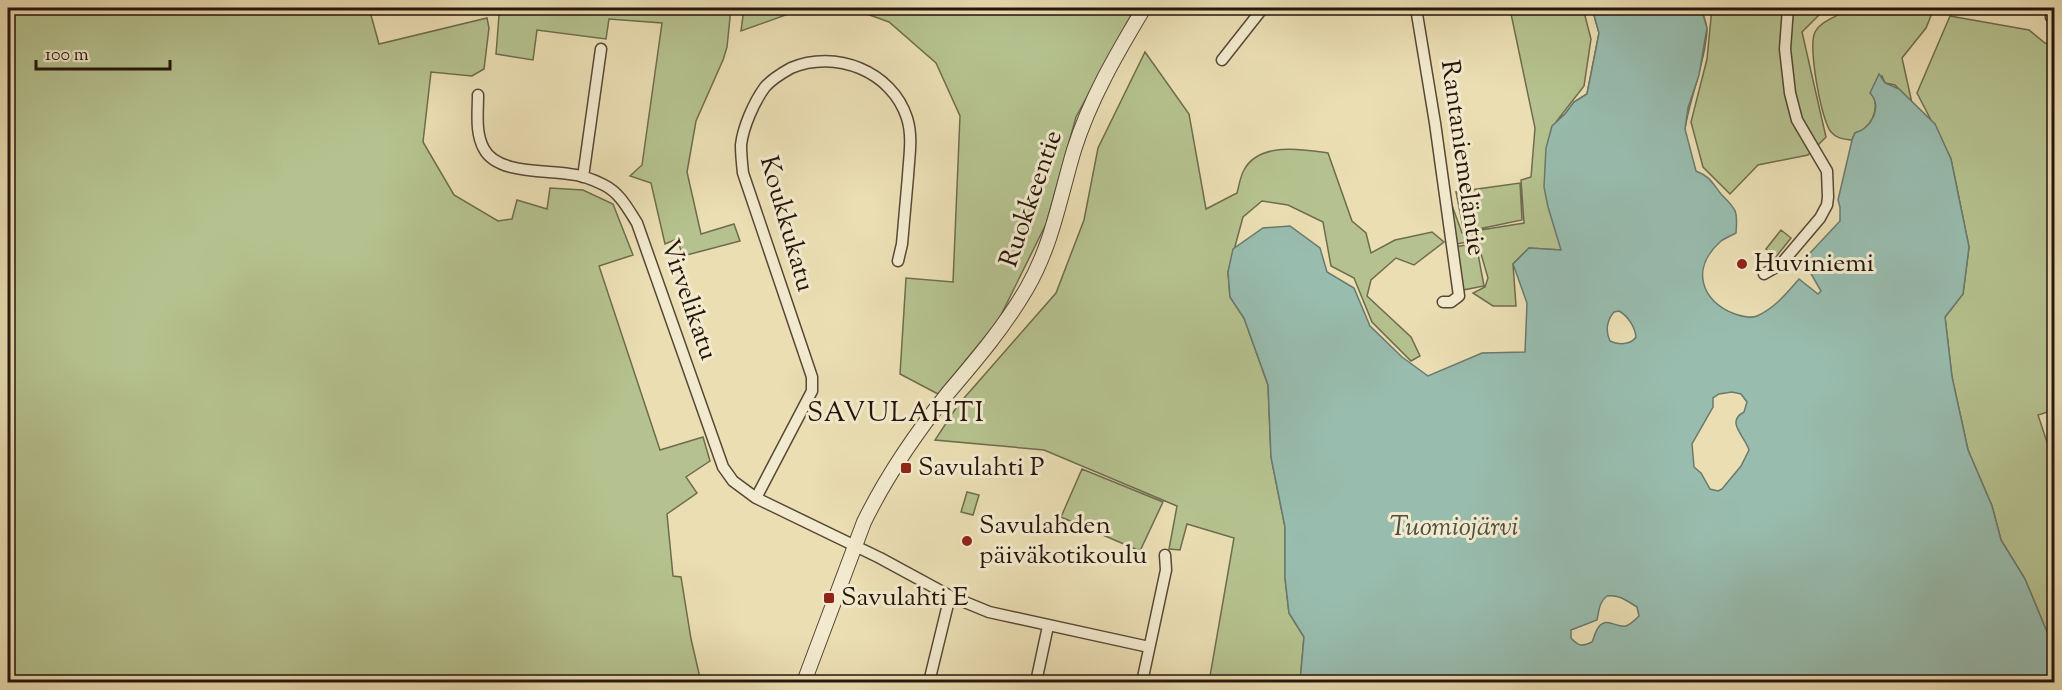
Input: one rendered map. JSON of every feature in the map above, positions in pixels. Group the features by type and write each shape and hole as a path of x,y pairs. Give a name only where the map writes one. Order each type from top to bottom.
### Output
{"street":[{"name":"Ruokkeentie","path":"804,682 871,507 894,469 948,394 999,332 1028,286 1047,243 1074,150 1086,118 1104,77 1144,8"},
{"path":"1222,60 1263,8"},
{"name":"Rantaniemeläntie","path":"1416,8 1435,123 1459,296 1451,302 1443,302"},
{"path":"1764,274 1781,264 1820,218 1827,205 1828,196 1827,171 1797,120 1790,93 1785,49 1788,8"},
{"path":"583,177 601,50"},
{"name":"Koukkukatu","path":"756,498 812,391 812,377 742,173 741,144 749,118 765,87 784,71 798,65 823,61 861,68 883,82 902,106 911,140 902,244 898,261"},
{"name":"Virvelikatu","path":"478,95 478,134 485,151 496,162 513,168 583,177 606,186 622,199 637,223 723,467 733,481 756,498 880,558 950,597 989,612 1149,647"},
{"path":"1142,682 1166,570 1166,555"},
{"path":"929,682 950,597"},
{"path":"1036,682 1048,626"}],"green space":[{"path":"8,8 369,8 379,44 487,18 489,28 484,69 472,76 431,72 423,142 454,195 498,221 512,219 517,200 547,209 550,188 583,190 613,204 633,255 599,266 660,450 703,437 710,461 686,477 697,493 667,514 673,576 681,577 701,682 8,682"},
{"path":"530,8 731,8 727,47 696,121 687,172 701,234 734,224 740,241 683,256 677,239 665,244 651,183 630,176 642,165 662,23 609,19 606,39 537,30 533,60 496,54 499,15"},
{"path":"744,8 805,8 741,31"},
{"path":"829,8 1135,8 1076,117 1046,224 998,321 938,394 900,374 906,278 953,282 960,116 936,63 889,22 853,9"},
{"path":"1508,8 1583,8 1591,39 1584,86 1556,122 1574,102 1587,94 1599,33 1592,8 1701,8 1707,31 1685,129 1562,250 1529,248 1513,264 1516,306 1493,306 1473,293 1485,287 1488,278 1477,240 1457,244 1453,237 1449,197 1462,233 1524,223 1521,180 1531,177 1535,128"},
{"path":"1712,8 1826,8 1802,32 1826,137 1808,155 1758,165 1730,194 1703,167 1691,122 1707,59"},
{"path":"1848,8 1934,8 1926,28 1902,58 1912,103 1895,85 1885,83 1882,76 1873,95 1875,107 1872,118 1865,128 1855,133 1852,140 1836,136 1827,125 1817,83 1813,52 1813,40 1818,28"},
{"path":"1950,16 2029,30 2045,43 2054,44 2054,410 2038,415 2054,463 2054,682 2050,682 2052,644 2025,579 2001,540 1992,506 1968,450 1952,377 1945,317 1963,294 1969,247 1951,159 1917,93"},
{"path":"1145,52 1189,114 1206,209 1237,193 1244,170 1260,155 1270,151 1294,149 1318,151 1328,153 1352,221 1366,233 1371,253 1395,240 1432,232 1444,242 1414,265 1396,258 1371,280 1367,296 1411,337 1420,356 1411,361 1372,322 1354,278 1331,266 1323,222 1288,205 1262,201 1243,217 1228,272 1230,297 1244,318 1268,385 1271,457 1285,527 1285,578 1289,613 1304,637 1300,682 1209,682 1234,538 1187,524 1180,550 1169,549 1177,506 1044,450 935,440 958,405 1056,293 1084,220 1098,148"},
{"path":"1520,183 1522,220 1464,232 1456,192"},
{"path":"1781,230 1791,238 1775,258 1766,249"},
{"path":"1476,243 1484,286 1463,290 1455,247"},
{"path":"1082,469 1163,502 1140,551 1061,517"},
{"path":"967,492 979,495 973,515 961,512"}],"water":[{"name":"Tuomiojärvi","path":"1592,8 1701,8 1707,28 1699,75 1688,108 1685,129 1696,171 1708,178 1730,203 1737,219 1736,233 1720,242 1705,262 1704,283 1714,301 1740,316 1752,317 1763,313 1780,300 1799,279 1818,294 1821,291 1810,272 1810,253 1840,221 1838,200 1852,140 1855,133 1866,127 1873,117 1875,105 1870,93 1879,74 1885,83 1899,89 1935,124 1951,159 1969,247 1963,294 1945,317 1952,377 1968,450 1992,506 2001,540 2025,579 2052,644 2050,682 1300,682 1304,637 1289,613 1285,578 1285,527 1271,457 1268,385 1244,318 1230,297 1228,272 1233,249 1263,228 1290,226 1320,248 1327,272 1354,288 1370,326 1402,357 1428,376 1482,353 1525,352 1527,303 1513,264 1529,248 1561,250 1544,187 1546,148 1552,126 1574,102 1587,94 1599,33","holes":["1619,311 1628,319 1635,333 1634,340 1628,343 1613,342 1608,337 1607,326 1610,318 1614,312","1732,392 1741,394 1747,402 1744,412 1736,420 1736,425 1749,450 1741,466 1718,491 1710,489 1701,473 1694,467 1692,444 1713,407 1713,398 1719,394","1607,596 1623,598 1637,607 1639,616 1626,626 1604,623 1597,630 1592,642 1578,644 1571,638 1571,630 1597,620 1602,601"]}],"place":[{"name":"Huviniemi","path":"1742,264"},
{"name":"Savulahti P","path":"906,468"},
{"name":"Savulahden päiväkotikoulu","path":"967,541"},
{"name":"Savulahti E","path":"829,598"}],"district":[{"name":"SAVULAHTI","path":"896,414"}]}
